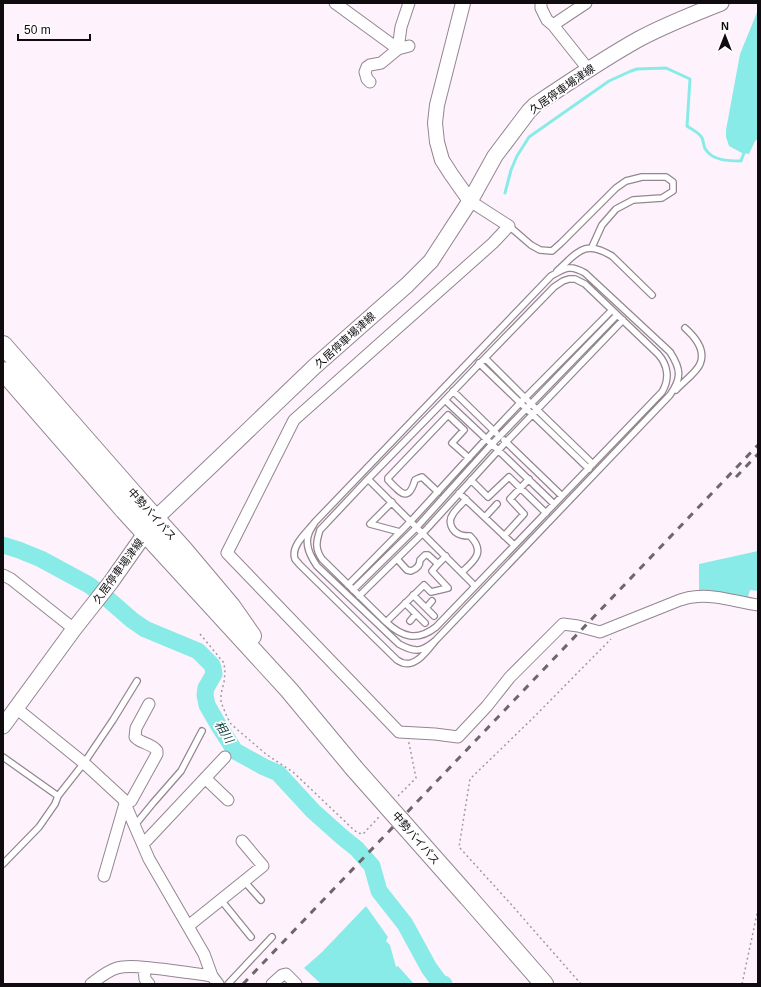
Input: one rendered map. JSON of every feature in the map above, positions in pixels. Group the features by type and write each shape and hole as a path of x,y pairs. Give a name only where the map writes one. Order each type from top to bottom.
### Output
{"highway":[{"name":"中勢バイパス","path":"3,345 156,518 231,606 290,690"},
{"name":"中勢バイパス","path":"3,371 145,533 290,690 353,767 544,984"}],"main road":[{"name":"久居停車場津線","path":"3,726 111,582 156,518 209,466 314,368 407,285 431,261 470,201 495,156 529,111 535,105 588,69 639,39 673,22 721,3"}],"street":[{"path":"335,3 403,48"},
{"path":"403,48 401,27 409,3"},
{"path":"463,3 437,105 435,123 437,142 442,160 470,201 509,226 493,243 294,420 227,553 399,732 458,737 487,706 510,677 563,624 578,626 600,632 680,600 693,597 708,596 758,605"},
{"path":"541,3 541,8 547,20 553,25 588,69"},
{"path":"553,25 586,3"},
{"path":"370,82 364,72 368,67 370,65 381,63 403,48"},
{"path":"3,575 11,579 74,630"},
{"path":"104,876 124,807 131,801 157,754 155,747 138,740 135,737 136,728 149,704"},
{"path":"16,708 85,763 123,799 149,859 204,954 215,980"},
{"path":"142,843 147,840 225,757"},
{"path":"205,778 228,800"},
{"path":"189,927 263,866 242,841"},
{"path":"91,984 101,976 116,969 130,966 171,970 215,980"},
{"path":"144,968 145,979 149,984"},
{"path":"272,984 282,975 286,974 296,984"}],"lane":[{"path":"509,226 540,250 552,250 561,243 616,188 626,181 642,177 666,177 673,182 673,191 662,198 633,200 616,209 602,225 592,248"},
{"path":"652,295 612,256 604,251 587,248 578,252 551,276 315,522 296,544 295,558 299,564 397,660 403,663 412,663 417,660 700,365 702,357 701,349 692,335 685,328"},
{"path":"551,276 569,268 578,269 585,273 670,352 678,366 679,373 676,387 670,395"},
{"path":"575,279 585,284 612,310 663,359 667,369 667,381 662,392 436,627 429,632 414,636 400,633 394,629 322,559 318,553 316,545 320,530 554,287 563,281 575,279"},
{"path":"348,585 411,521 494,430 612,310"},
{"path":"353,590 417,527 492,444 617,315"},
{"path":"359,596 423,533 498,450 623,320"},
{"path":"485,358 531,404 535,412 589,469"},
{"path":"479,364 520,403 527,409 535,412 593,464"},
{"path":"453,391 562,496"},
{"path":"445,400 554,504"},
{"path":"438,492 422,477 415,480 413,488 410,492 407,494 401,493 388,480 388,478 448,415 464,430 452,443 468,458"},
{"path":"471,480 488,497 508,477 546,512"},
{"path":"368,479 475,586"},
{"path":"504,536 524,514 510,499 529,480"},
{"path":"459,493 514,545"},
{"path":"462,572 477,556 477,544 470,536 456,533 453,530 450,519 466,499"},
{"path":"392,502 370,524 400,532"},
{"path":"485,517 497,504"},
{"path":"315,522 308,535 307,546 310,556 328,577 399,644 406,648 418,650 429,647 436,640"},
{"path":"397,559 407,570 411,571 418,568 420,560 425,555 428,555 438,564"},
{"path":"386,622 424,585 431,592 448,588 432,572 446,556"},
{"path":"413,595 434,616"},
{"path":"426,608 432,601"},
{"path":"405,603 425,623"},
{"path":"410,621 416,614"},
{"path":"3,864 39,827 55,804 58,796 85,763 137,681"},
{"path":"135,826 181,771 202,731"},
{"path":"3,757 58,796"},
{"path":"244,881 261,900"},
{"path":"221,900 251,937"},
{"path":"228,984 272,937"}],"path":[{"path":"581,984 459,847 470,780 612,638 621,624"},
{"path":"200,634 224,663 225,672 221,702 231,724 267,755 293,772 358,833 364,834 379,816"},
{"path":"394,801 416,778 409,743 399,732"},
{"path":"742,984 758,910"}],"water":[{"path":"758,10 758,139 755,141 749,154 742,153 729,146 726,137 726,130 740,54"},
{"path":"758,551 758,591 750,590 747,600 699,591 699,564"},
{"path":"366,906 388,937 386,941 390,945 396,967 398,966 414,984 321,984 304,968 322,952"}],"waterway":[{"path":"505,193 511,170 517,156 529,137 609,81 637,69 666,68 690,79 687,126 701,136 705,148 709,154 717,158 722,160 741,161 744,153"},
{"name":"相川","path":"3,545 41,559 89,585 145,629 198,651 212,665 213,668 214,674 206,688 205,695 207,705 235,751 278,773 313,811 357,849 372,866 379,891 405,924 429,968 440,983 444,984"}],"railway":[{"path":"243,984 758,445"},
{"path":"736,477 758,454"}]}
